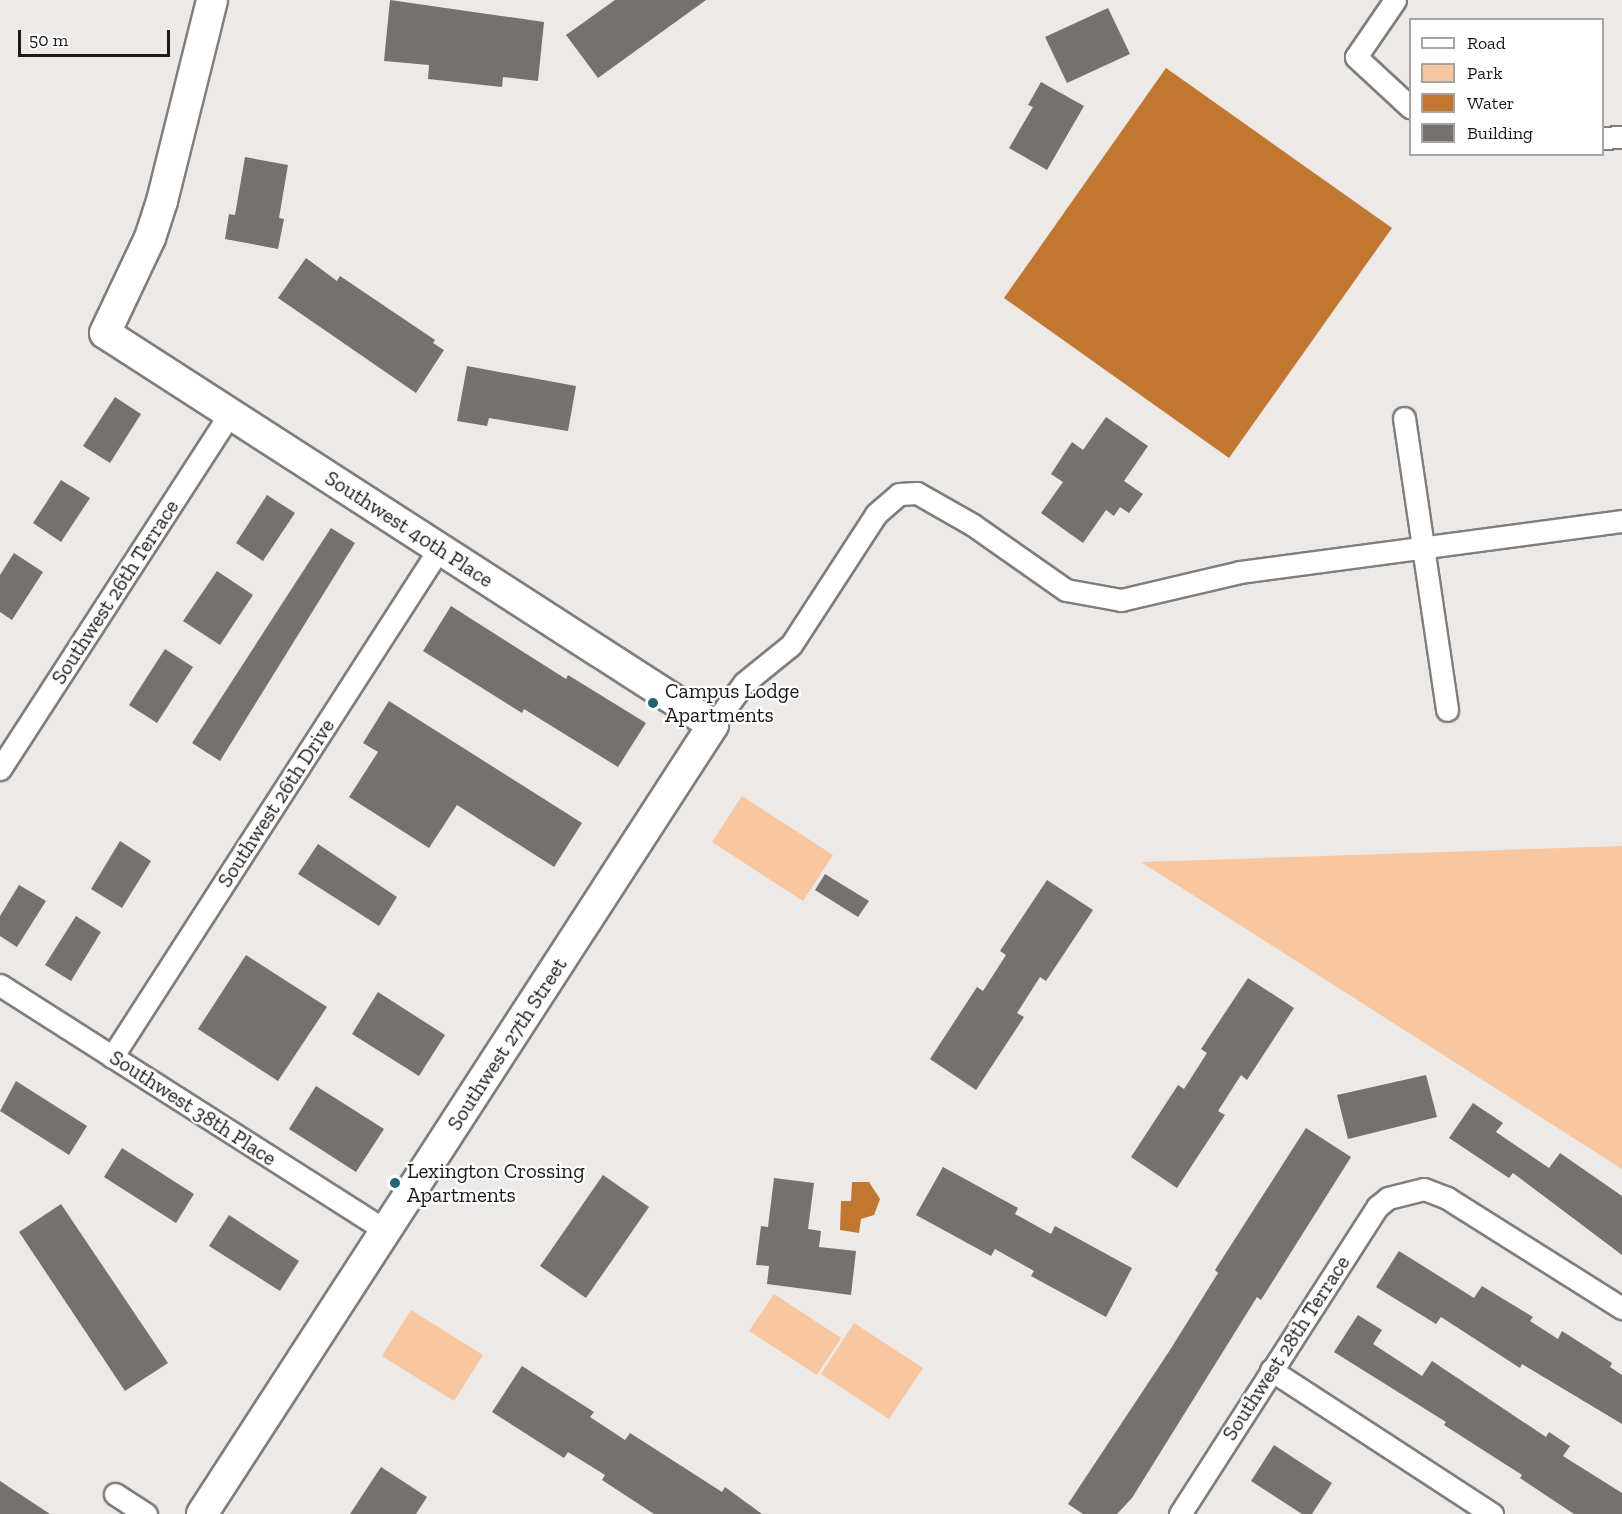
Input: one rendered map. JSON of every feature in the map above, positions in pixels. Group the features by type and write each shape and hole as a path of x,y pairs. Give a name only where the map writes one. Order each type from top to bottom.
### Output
{"street":[{"name":"Southwest 40th Place","path":"212,0 150,238 105,333 713,725"},
{"path":"1395,0 1356,57 1409,106"},
{"path":"1604,138 1622,137"},
{"name":"Southwest 26th Terrace","path":"0,769 230,414"},
{"path":"1404,418 1426,549 1447,710"},
{"path":"713,725 744,683 791,645 876,514 899,494 917,493 972,525 1066,590 1121,600 1240,572 1426,549 1622,521"},
{"name":"Southwest 26th Drive","path":"112,1057 440,549"},
{"name":"Southwest 27th Street","path":"202,1514 713,725"},
{"name":"Southwest 38th Place","path":"0,985 386,1231"},
{"name":"Southwest 28th Terrace","path":"1180,1514 1377,1208 1401,1192 1424,1190 1446,1198 1622,1308"},
{"path":"1271,1370 1492,1514"},
{"path":"115,1494 146,1514"}],"green space":[{"path":"742,796 833,855 803,901 712,842"},
{"path":"1622,846 1622,1169 1141,862 1142,862"},
{"path":"774,1294 841,1338 817,1375 749,1331"},
{"path":"411,1310 483,1355 454,1401 382,1356"},
{"path":"854,1323 923,1368 889,1419 821,1374"}],"water":[{"path":"1166,68 1392,228 1229,458 1004,298"},
{"path":"852,1182 869,1182 880,1199 874,1215 861,1219 859,1233 840,1230 841,1201 851,1201"}],"building":[{"path":"390,0 544,22 538,81 503,77 502,87 428,79 429,65 384,61"},
{"path":"615,0 706,0 598,78 566,35"},
{"path":"1108,8 1130,54 1067,83 1045,37"},
{"path":"1041,82 1084,106 1047,170 1009,148 1033,107 1028,105"},
{"path":"245,157 288,165 279,218 284,219 278,249 225,239 229,214 235,215"},
{"path":"306,258 337,281 340,276 435,340 433,343 444,350 416,393 278,298"},
{"path":"467,366 576,386 568,431 489,418 487,426 457,421"},
{"path":"115,397 141,414 110,463 83,446"},
{"path":"1106,417 1148,446 1124,481 1143,494 1129,513 1120,507 1114,516 1106,510 1083,543 1041,513 1063,482 1051,474 1072,442 1083,450"},
{"path":"61,480 90,498 61,542 33,523"},
{"path":"267,495 295,513 263,561 236,543"},
{"path":"331,528 355,543 220,761 192,743"},
{"path":"14,553 43,572 12,620 0,612 0,575"},
{"path":"217,571 253,595 220,645 183,621"},
{"path":"451,606 566,679 568,675 646,723 618,767 524,709 522,713 423,651"},
{"path":"165,649 193,667 157,723 129,705"},
{"path":"389,701 582,823 554,867 457,805 429,848 349,797 378,752 363,743"},
{"path":"120,841 151,861 122,908 91,889"},
{"path":"318,844 397,897 379,926 298,874"},
{"path":"825,874 869,901 858,917 815,890"},
{"path":"1047,880 1093,910 1046,981 1040,977 1017,1013 1024,1017 976,1090 930,1059 977,987 983,991 1006,955 1000,951"},
{"path":"19,885 46,901 17,947 0,936 0,916"},
{"path":"76,916 101,932 71,981 45,965"},
{"path":"246,955 327,1007 278,1081 198,1029"},
{"path":"1248,978 1294,1008 1247,1080 1241,1075 1218,1111 1225,1115 1177,1188 1131,1157 1178,1085 1184,1089 1207,1053 1201,1049"},
{"path":"378,992 445,1035 419,1076 352,1034"},
{"path":"1426,1075 1437,1117 1348,1139 1337,1095"},
{"path":"16,1081 87,1126 69,1155 0,1111"},
{"path":"316,1086 384,1129 356,1172 289,1129"},
{"path":"1473,1103 1503,1123 1496,1132 1549,1168 1560,1153 1622,1196 1622,1255 1513,1173 1509,1178 1449,1138"},
{"path":"1306,1128 1351,1157 1261,1300 1257,1297 1132,1498 1117,1514 1083,1514 1068,1504 1170,1350 1218,1273 1215,1270"},
{"path":"122,1148 194,1194 176,1223 104,1177"},
{"path":"943,1167 1018,1208 1015,1214 1051,1234 1055,1226 1132,1268 1106,1317 1031,1276 1034,1271 995,1249 991,1256 916,1215"},
{"path":"603,1175 649,1207 586,1298 540,1266"},
{"path":"774,1178 814,1183 808,1229 821,1231 819,1247 856,1251 851,1295 767,1284 769,1266 756,1265 761,1226 768,1227"},
{"path":"61,1204 168,1363 125,1391 19,1232"},
{"path":"229,1215 299,1261 280,1291 209,1246"},
{"path":"1399,1251 1474,1298 1482,1286 1533,1317 1530,1321 1558,1339 1562,1331 1612,1363 1610,1367 1622,1375 1622,1424 1522,1364 1520,1368 1441,1317 1436,1324 1376,1287"},
{"path":"1358,1315 1382,1330 1373,1344 1422,1376 1432,1361 1546,1437 1549,1432 1570,1446 1563,1456 1622,1493 1622,1514 1574,1514 1520,1478 1522,1475 1444,1425 1446,1422 1334,1352"},
{"path":"522,1366 594,1412 590,1417 625,1440 630,1433 722,1492 725,1487 762,1514 654,1514 602,1480 605,1475 568,1452 564,1458 492,1412"},
{"path":"1274,1445 1332,1483 1312,1514 1302,1514 1251,1481"},
{"path":"381,1467 427,1497 416,1514 350,1514"},
{"path":"0,1481 50,1514 0,1514"}],"place":[{"name":"Campus Lodge Apartments","path":"653,703"},
{"name":"Lexington Crossing Apartments","path":"395,1183"}]}
